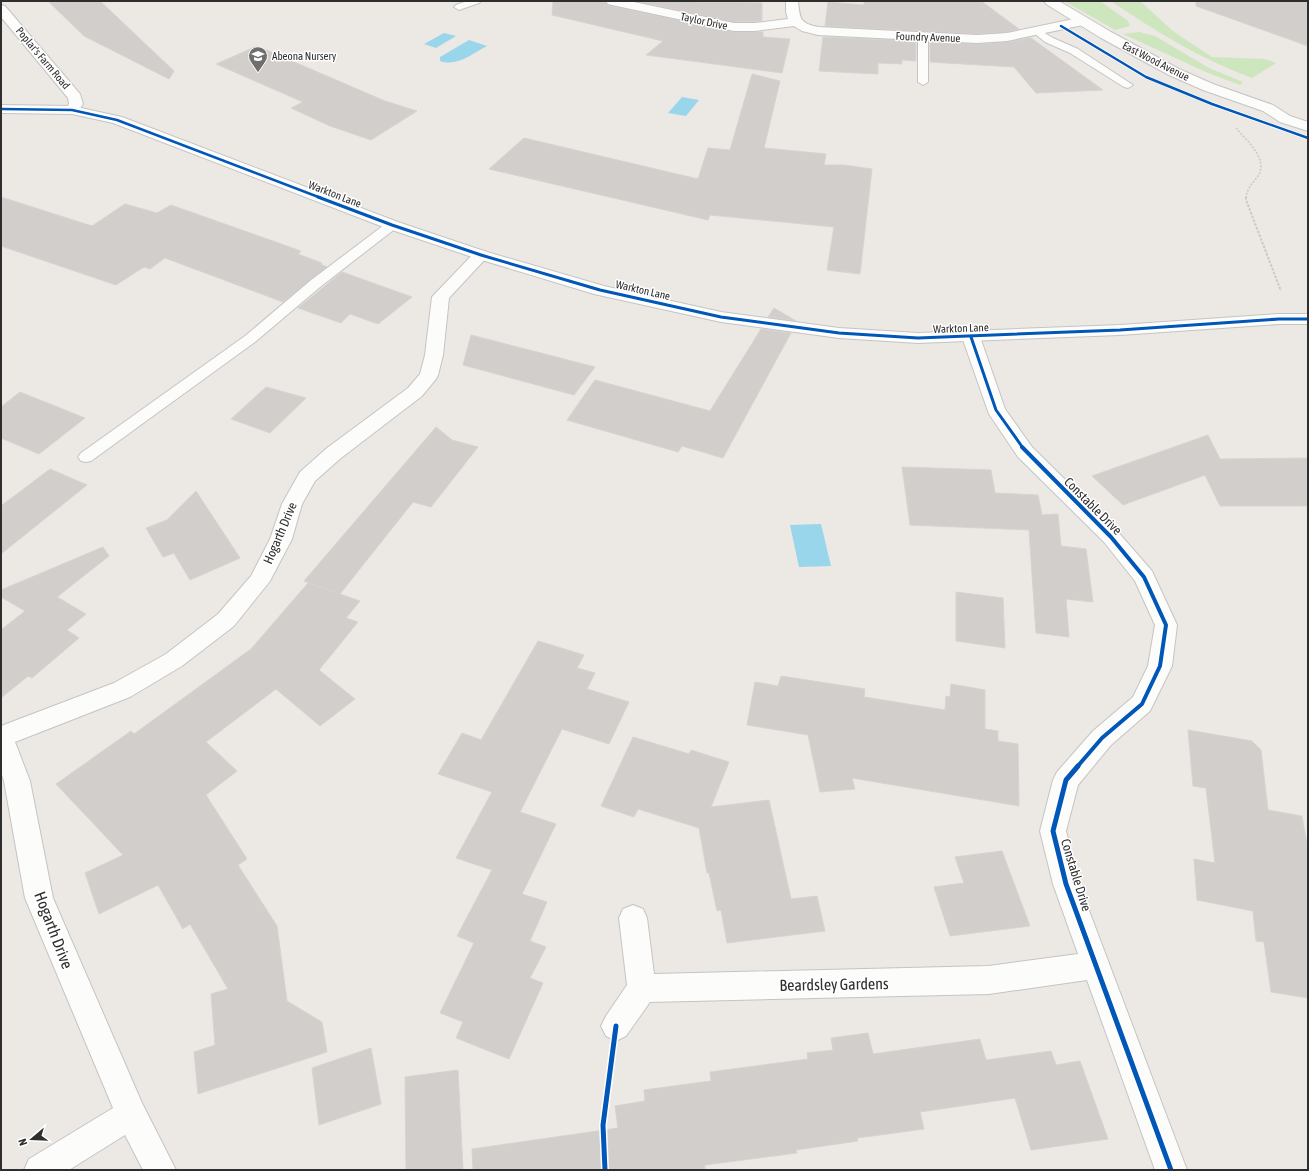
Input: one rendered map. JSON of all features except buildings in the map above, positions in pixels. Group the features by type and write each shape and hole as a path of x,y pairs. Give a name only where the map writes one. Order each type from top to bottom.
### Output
{"street":[{"name":"Taylor Drive","path":"612,1 734,27 755,27 796,22"},
{"path":"792,1 792,12 796,22"},
{"name":"East Wood Avenue","path":"1050,1 1145,57 1174,72 1208,87 1268,108 1285,119 1308,127"},
{"name":"Poplar's Farm Road","path":"1,9 75,96 76,104 72,110"},
{"name":"Foundry Avenue","path":"796,22 808,30 818,31 977,39 1007,37 1038,32 1083,21"},
{"name":"East Wood Avenue","path":"1268,108 1294,110 1308,114"},
{"name":"Warkton Lane","path":"1,109 72,110 117,120 392,225 482,255 600,290 721,317 839,334 918,338 1120,330 1280,319 1308,319"},
{"name":"Hogarth Drive","path":"160,1170 130,1114 39,898 17,781 1,738 122,690 174,660 226,620 259,582 281,539 292,504 307,477 334,453 415,392 429,375 434,355 441,297 482,255"},
{"name":"Constable Drive","path":"971,337 996,410 1025,452 1111,537 1144,577 1166,625 1160,666 1142,704 1102,738 1066,780 1053,831 1066,884 1172,1170"},
{"path":"616,1026 642,988 633,918"},
{"name":"Beardsley Gardens","path":"642,988 990,980 1096,965"},
{"path":"40,1170 130,1114"}],"lane":[{"path":"459,7 476,1"},
{"path":"1038,32 1049,40 1074,51 1128,85"},
{"path":"923,37 923,82"},
{"path":"86,457 250,338 392,225"}],"path":[{"path":"1234,126 1253,147 1261,162 1259,174 1247,190 1246,200 1281,292"}],"green space":[{"path":"1064,1 1100,1 1128,21 1130,26 1115,30"},
{"path":"1111,1 1140,1 1174,32 1212,57 1265,59 1276,63 1252,78 1233,71 1179,44"},
{"path":"1139,32 1155,36 1209,68 1243,82 1240,85 1208,73 1123,34"}],"water":[{"path":"444,33 456,36 436,48 424,44"},
{"path":"469,40 487,46 458,61 440,61 440,57"},
{"path":"682,97 699,100 686,116 668,113"},
{"path":"821,524 831,566 799,567 790,525"}],"cycle path":[{"path":"1061,26 1146,77 1212,104 1308,138"},
{"path":"1,109 72,110 117,120 392,225 481,255 600,290 721,317 839,333 918,338 1120,330 1279,319 1308,319"},
{"path":"971,337 996,410 1025,452 1111,537 1144,577 1166,625 1160,666 1142,704 1102,738 1066,780 1053,831 1066,884 1171,1170"},
{"path":"605,1170 603,1125 616,1026"}],"place":[{"name":"Abeona Nursery","path":"258,73"}]}
